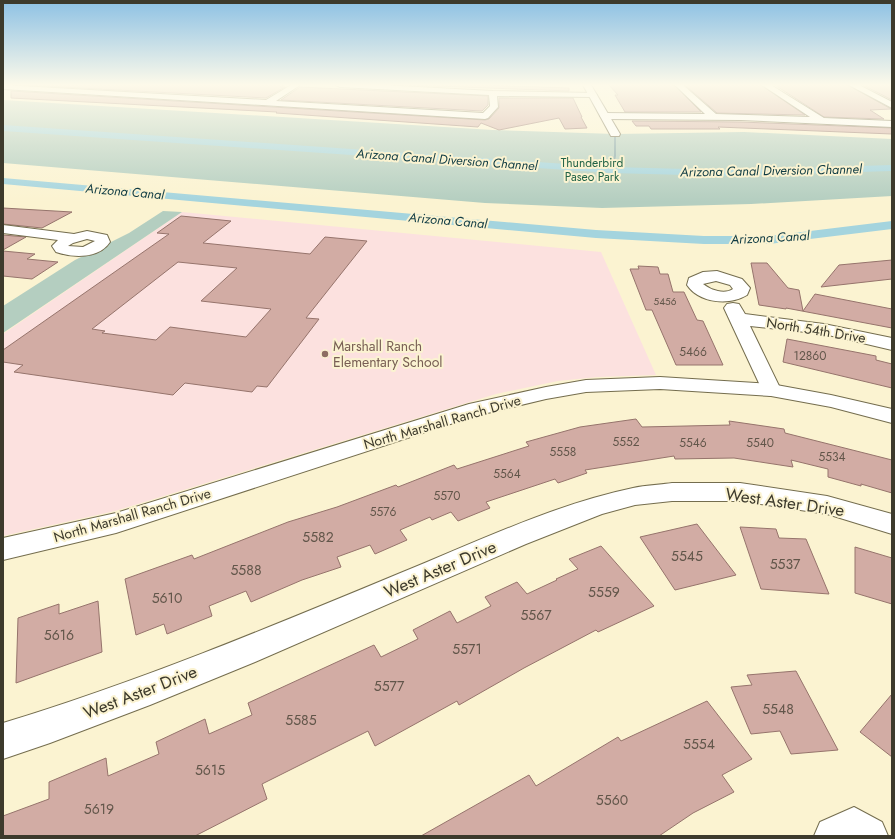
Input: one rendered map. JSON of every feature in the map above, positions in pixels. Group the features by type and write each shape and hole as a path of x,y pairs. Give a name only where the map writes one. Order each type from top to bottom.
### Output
{"street":[{"path":"610,124 615,134"},
{"path":"3,229 73,238"},
{"path":"726,296 739,319 771,390"},
{"name":"North 54th Drive","path":"739,319 824,329 892,344"},
{"name":"North Marshall Ranch Drive","path":"3,549 116,523 469,411 546,392 586,386 684,384 771,390 831,401 892,416"},
{"name":"West Aster Drive","path":"3,741 50,726 138,694 244,652 516,537 596,506 635,496 672,492 740,492 827,505 892,524"}],"shaded area":[{"name":"Marshall Ranch Elementary School","path":"182,212 601,252 656,375 598,377 558,381 496,394 115,511 3,536 3,334"}],"green space":[{"name":"Thunderbird Paseo Park","path":"3,124 398,124 493,130 615,134 744,132 892,139 892,196 751,204 602,208 485,203 3,163"},
{"path":"163,211 182,212 3,333 3,306 75,260 129,233"}],"building":[{"path":"437,124 480,124 478,127"},
{"path":"484,124 528,124 499,130"},
{"path":"562,124 585,124 587,128 565,129"},
{"path":"635,124 795,124 892,128 892,134 718,127 720,129 651,129 649,126 636,126"},
{"path":"3,208 72,212 42,228 3,224"},
{"path":"181,216 231,221 203,243 310,254 325,237 367,241 306,318 319,319 267,387 257,386 252,392 185,383 173,395 14,372 23,365 3,362 3,350 169,234 157,233","holes":["178,262 237,268 201,301 271,309 246,337 170,327 156,340 102,333 105,331 92,329"]},
{"path":"3,235 26,237 3,250"},
{"path":"3,251 35,254 27,259 58,262 32,279 3,276"},
{"path":"892,260 892,279 821,287 839,265"},
{"path":"751,263 767,263 788,288 799,290 803,311 815,294 892,309 892,328 786,308 759,305"},
{"path":"638,266 658,267 660,274 668,274 673,292 684,292 697,320 703,321 723,365 676,365 652,310 646,310 630,269 639,269"},
{"path":"787,339 876,356 876,360 892,364 892,388 783,362"},
{"path":"636,419 642,427 730,425 729,421 784,429 785,433 892,460 892,493 861,484 861,486 828,477 828,469 791,460 793,467 734,458 675,459 674,456 585,470 587,473 558,483 555,479 486,502 490,508 458,521 451,512 432,520 430,517 400,530 407,540 375,554 370,545 337,557 341,567 302,580 251,602 246,591 209,606 212,616 167,634 164,624 136,635 125,579 192,555 194,559 288,522 337,507 396,485 398,487 454,465 457,469 529,446 526,442 580,427"},
{"path":"697,524 736,575 675,590 640,537"},
{"path":"740,527 776,529 779,538 806,539 829,594 761,589"},
{"path":"601,546 654,606 598,632 596,630 524,668 459,705 457,701 375,746 368,731 262,784 267,799 195,836 3,836 3,816 49,799 49,782 106,758 108,776 159,754 156,742 205,719 209,734 252,715 248,703 374,645 381,657 418,639 413,630 450,611 457,623 491,606 485,597 517,582 527,594 557,580 556,579 578,569 569,559"},
{"path":"855,547 892,558 892,604 855,593"},
{"path":"98,601 102,652 16,683 18,618 59,604 59,614"},
{"path":"796,671 838,750 791,754 780,731 751,734 731,687 752,685 747,675"},
{"path":"892,694 892,757 860,732"},
{"path":"707,701 752,759 722,775 734,792 693,813 659,836 421,836 529,775 536,786 618,737 621,741"}],"waterway":[{"name":"Arizona Canal Diversion Channel","path":"3,128 611,170 725,173 892,168"},
{"path":"611,170 615,156 615,134"},
{"name":"Arizona Canal","path":"3,181 596,234 660,238 769,240 815,236 892,225"}],"place":[{"name":"Marshall Ranch Elementary School","path":"325,354"}]}
